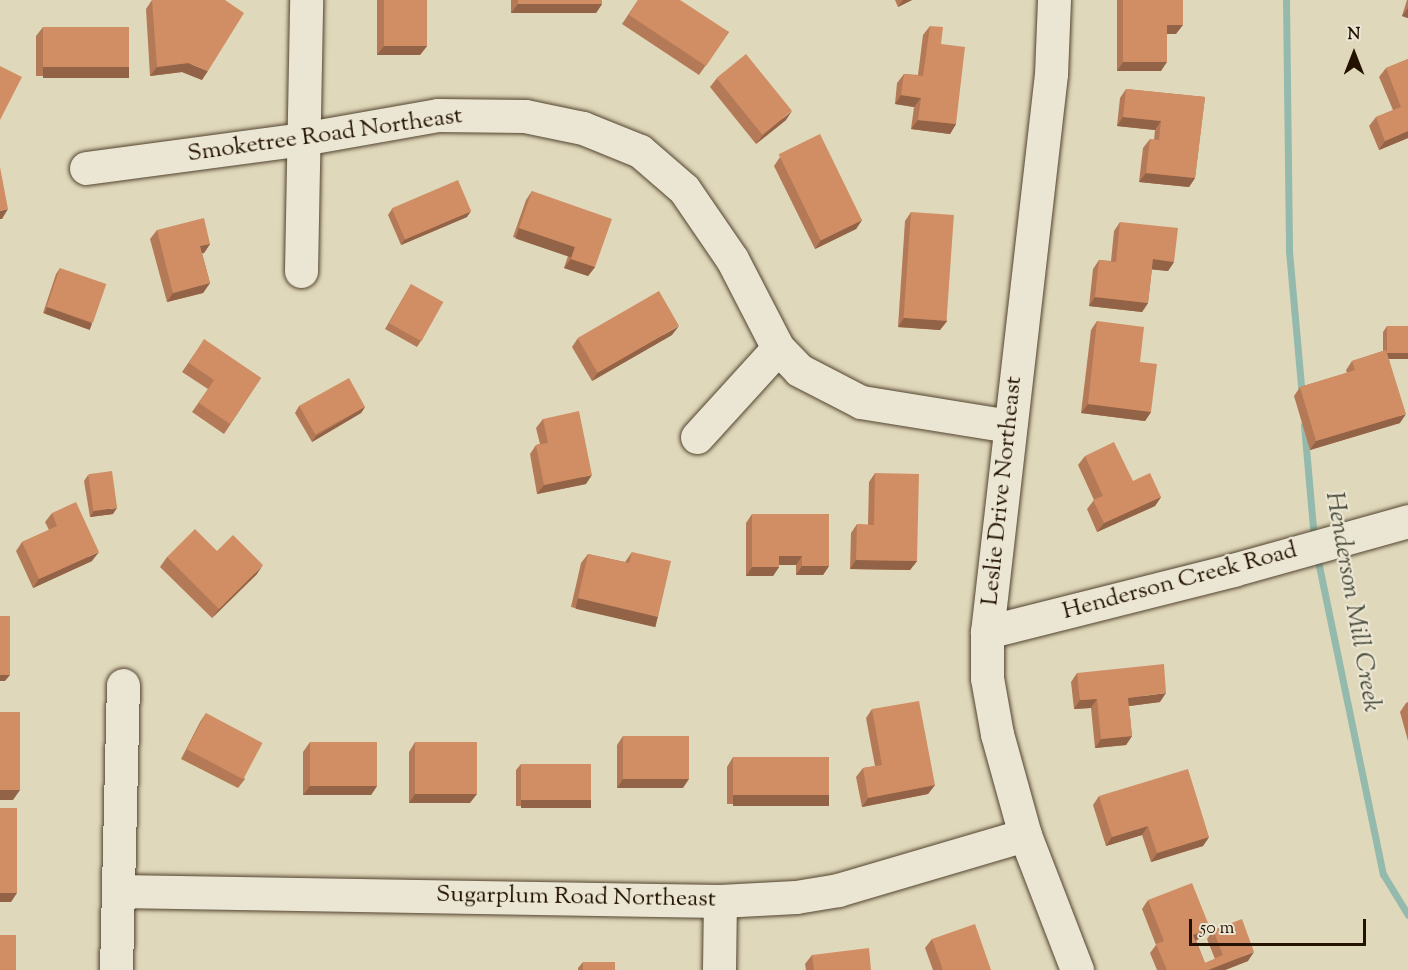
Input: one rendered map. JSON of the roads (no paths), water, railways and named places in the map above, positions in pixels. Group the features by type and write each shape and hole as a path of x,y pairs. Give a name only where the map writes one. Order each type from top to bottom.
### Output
{"street":[{"path":"301,271 306,0"},
{"name":"Leslie Drive Northeast","path":"1054,0 1051,74 987,632 987,678 997,734 1025,835 1077,970"},
{"name":"Smoketree Road Northeast","path":"86,168 302,139 438,116 525,116 613,138 666,169 684,189 732,259 778,348 799,370 861,402 1010,426"},
{"path":"697,437 778,348"},
{"name":"Henderson Creek Road","path":"987,632 1233,570 1408,521"},
{"path":"116,970 123,685"},
{"name":"Sugarplum Road Northeast","path":"118,891 720,901 796,897 838,890 1025,835"},
{"path":"719,970 720,901"}],"waterway":[{"name":"Henderson Mill Creek","path":"1286,0 1289,251 1302,396"},
{"name":"Henderson Mill Creek","path":"1304,425 1314,540"},
{"name":"Henderson Mill Creek","path":"1317,556 1383,874 1408,915"}]}
